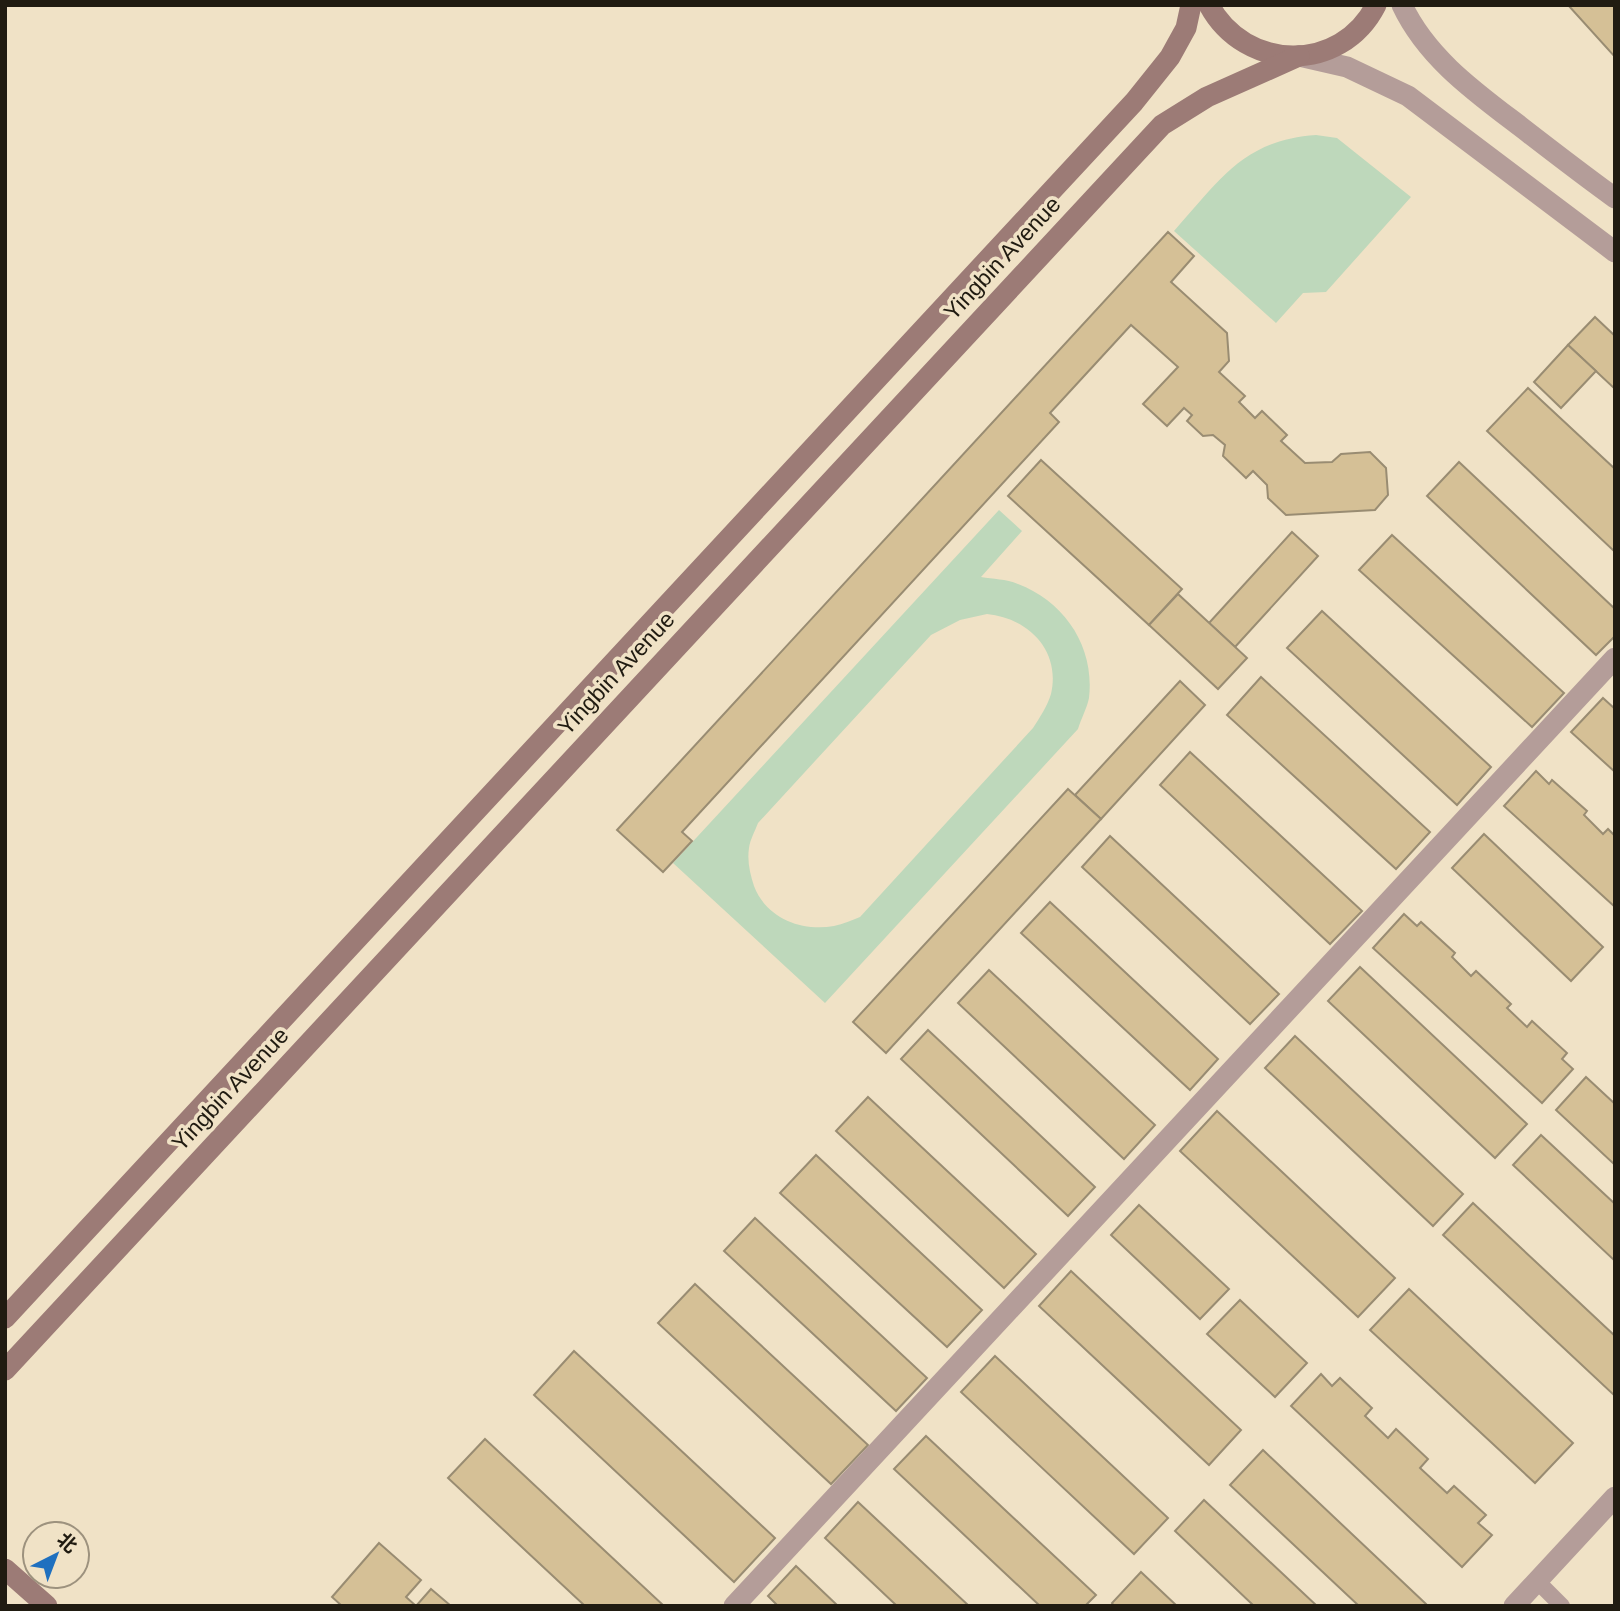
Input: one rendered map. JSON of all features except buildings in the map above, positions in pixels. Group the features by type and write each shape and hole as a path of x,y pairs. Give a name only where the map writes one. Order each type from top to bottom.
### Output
{"main road":[{"name":"Yingbin Avenue","path":"5,1318 1134,102 1170,57 1186,28 1191,5"},
{"path":"1209,5 1222,25 1238,39 1256,49 1277,55 1298,56 1320,52 1340,44 1357,31 1376,5"},
{"name":"Yingbin Avenue","path":"5,1370 1162,125 1207,97 1298,56"},
{"path":"5,1569 47,1606"}],"street":[{"path":"1402,5 1412,27 1438,58 1467,86 1615,198"},
{"path":"1298,56 1347,67 1408,96 1615,251"},
{"path":"734,1606 1615,658"},
{"path":"1514,1606 1615,1497"}],"lane":[{"path":"1537,1581 1562,1606"}],"green space":[{"path":"1316,135 1337,138 1411,197 1326,292 1303,293 1276,323 1174,231 1219,180 1251,154 1269,145"},
{"path":"999,510 1022,531 981,577 1013,582 1035,592 1050,602 1073,629 1082,644 1090,679 1089,698 1078,729 825,1003 673,863","holes":["987,614 1002,617 1028,629 1046,650 1051,664 1051,694 1033,728 860,917 837,925 810,927 786,920 767,907 754,886 748,858 751,839 758,823 931,635 960,620"]}]}
